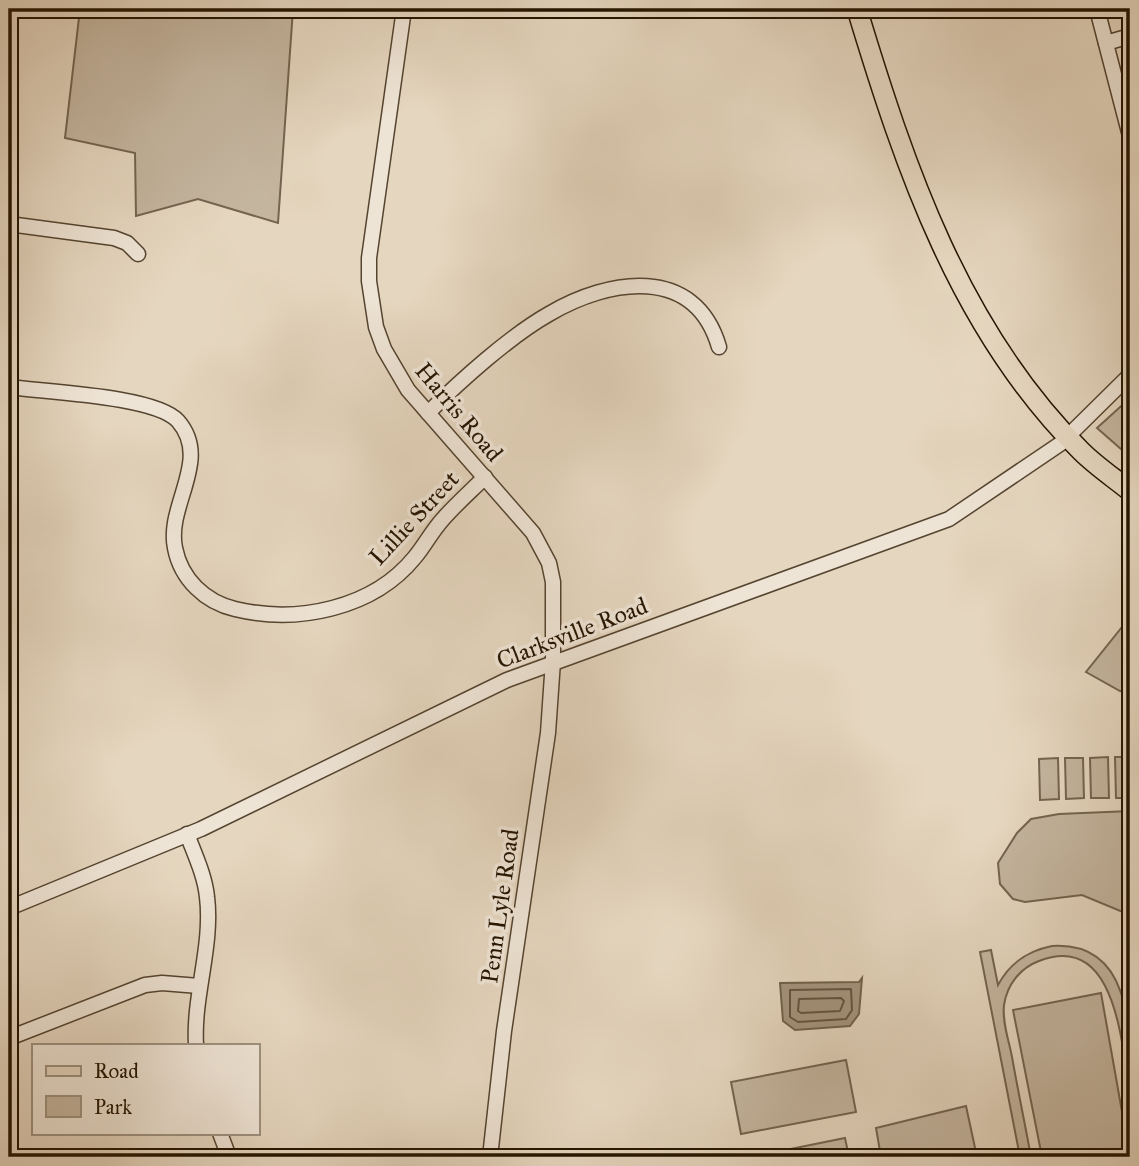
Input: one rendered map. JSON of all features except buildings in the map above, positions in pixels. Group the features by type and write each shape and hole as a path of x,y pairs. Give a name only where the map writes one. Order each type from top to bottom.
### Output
{"main road":[{"path":"857,9 901,147 956,279 996,348 1025,388 1068,437 1130,491"}],"street":[{"name":"Harris Road","path":"404,9 369,258 369,281 376,327 384,349 408,390 533,533 549,563 554,601 553,662"},
{"path":"1097,9 1130,136"},
{"path":"1106,43 1130,36"},
{"path":"9,224 114,237 127,243 138,254"},
{"path":"428,413 531,325 572,302 618,288 659,287 688,299 710,324 719,347"},
{"name":"Clarksville Road","path":"9,908 187,834 455,704 553,662 921,531 971,506 1068,437 1130,375"},
{"name":"Lillie Street","path":"9,387 147,404 176,419 189,440 192,453 173,533 179,562 193,586 204,595 223,606 252,613 296,615 318,612 359,598 382,586 415,557 442,519 485,477"},
{"name":"Penn Lyle Road","path":"489,1157 504,1031 548,733 553,662"},
{"path":"187,834 207,897 208,916 199,986 196,1044"},
{"path":"9,1038 145,985 162,983 199,986"},
{"path":"220,1134 229,1157"}],"green space":[{"path":"80,9 293,9 278,223 198,199 136,216 135,153 65,138"},
{"path":"1130,398 1130,457 1097,428"},
{"path":"1130,617 1130,692 1120,691 1086,672"},
{"path":"1108,757 1109,798 1091,798 1090,758"},
{"path":"1115,757 1130,757 1130,798 1116,798"},
{"path":"1058,758 1059,799 1040,800 1039,759"},
{"path":"1065,758 1083,758 1084,798 1066,799"},
{"path":"1130,811 1130,919 1123,912 1082,895 1025,902 1013,899 1000,884 998,863 1017,833 1031,819 1059,814"},
{"path":"1052,946 1079,948 1099,959 1113,975 1122,995 1127,1019 1130,1091 1118,1021 1099,976 1084,962 1065,956 1032,964 1015,978 1004,1005 1005,1025 1031,1157 1020,1157 980,952 991,950 998,985 1020,959"},
{"path":"1101,993 1130,1157 1042,1157 1013,1010"},
{"path":"846,1060 856,1112 741,1134 731,1082"},
{"path":"966,1106 977,1157 881,1157 876,1128"},
{"path":"845,1138 849,1157 751,1157"}],"water":[{"path":"862,978 859,1014 850,1026 795,1030 783,1021 780,983 859,982"}]}
